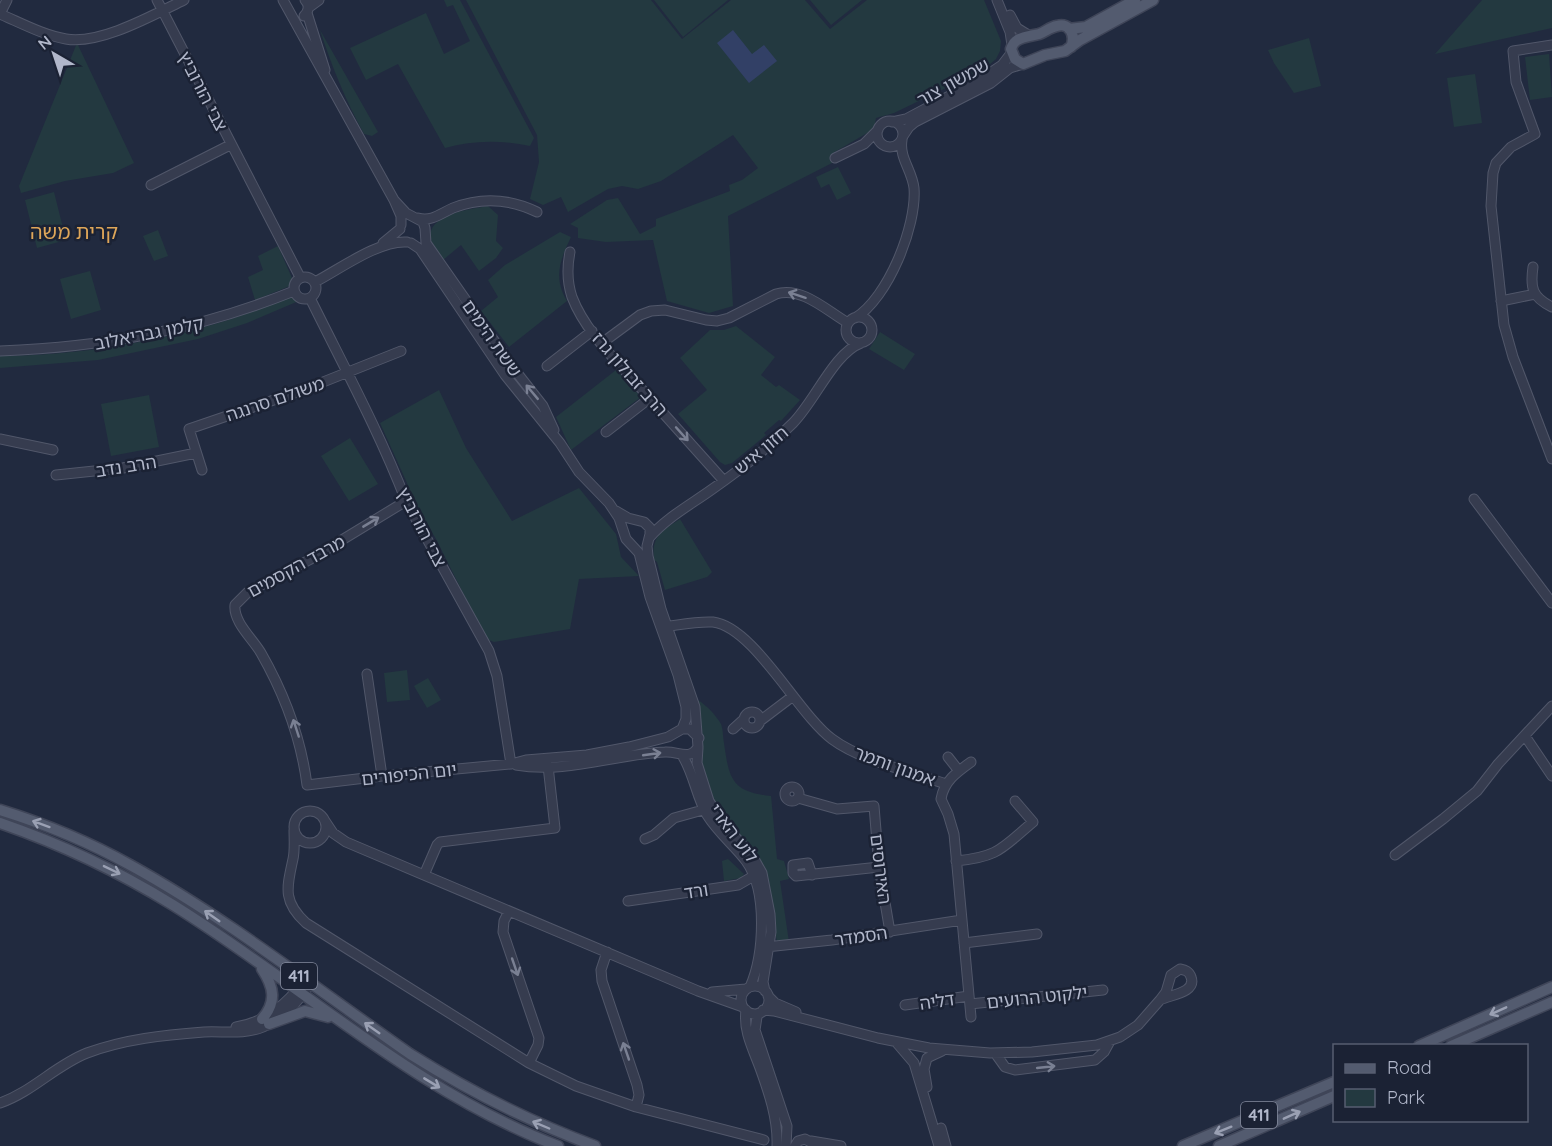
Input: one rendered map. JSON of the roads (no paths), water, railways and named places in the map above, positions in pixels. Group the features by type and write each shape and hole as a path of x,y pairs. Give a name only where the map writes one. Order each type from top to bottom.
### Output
{"main road":[{"path":"1135,0 1086,27 1070,29 1058,25 1019,39 1012,49 1016,60 1023,64 1045,55 1065,51 1085,37 1153,0"},
{"path":"1070,29 1074,40 1071,47"},
{"name":"411","path":"0,810 60,832 129,864 207,912 410,1054 467,1089 520,1116 595,1146"},
{"name":"411","path":"0,823 72,851 122,875 174,905 403,1065 461,1100 515,1128 558,1146"},
{"path":"259,964 269,980 273,995 266,1021"},
{"path":"1424,1044 1552,987"},
{"path":"1456,1044 1552,1002"},
{"path":"266,1021 305,1011 338,1020"},
{"name":"411","path":"1183,1146 1333,1083"},
{"name":"411","path":"1219,1146 1333,1097"}],"street":[{"path":"7,0 0,14 56,37 81,40 104,36 184,0"},
{"name":"צבי הורוביץ","path":"157,0 300,277"},
{"path":"283,0 394,200 401,216 401,237 409,243"},
{"path":"293,16 300,17 306,7 319,0"},
{"path":"997,0 1010,32 1012,49"},
{"path":"1003,0 1014,25 1020,32 1030,36"},
{"path":"306,7 329,83"},
{"path":"1552,45 1513,51 1515,82 1534,134 1504,152 1496,163 1493,173 1491,206 1504,325 1511,350 1552,459"},
{"name":"שמשון צור","path":"891,122 906,119 981,79 1002,65 1012,49"},
{"name":"שמשון צור","path":"902,138 911,125 920,119 991,82 1010,68 1023,64"},
{"path":"835,158 864,144 895,147 902,138 900,126 891,122 884,123 864,144"},
{"path":"879,128 878,139 905,163"},
{"name":"חזון איש","path":"871,326 871,314 877,296 899,256 913,218 914,185 902,153 902,138"},
{"path":"151,185 230,145"},
{"path":"394,200 404,211 424,224 425,233"},
{"path":"372,251 406,219 426,220 459,206 492,200 511,203 537,212"},
{"path":"315,282 372,251 392,243 419,242 437,216"},
{"name":"ששת הימים","path":"425,233 426,243 513,369 543,406 560,443"},
{"name":"ששת הימים","path":"409,243 420,249 504,375 560,443 579,472 614,509 621,520 624,534"},
{"name":"הרב זבולון גרז","path":"570,252 569,288 576,306 592,331 724,481"},
{"path":"1533,267 1531,282 1535,294 1541,302 1552,308"},
{"path":"300,277 310,277 315,282 315,293 310,298 302,299 294,291 294,285 300,277"},
{"name":"קלמן גבריאלוב","path":"0,351 69,347 148,336 202,324 294,291"},
{"path":"602,343 640,315 651,311 664,310 720,321 785,292 801,295 849,324 852,341 861,343 872,332 871,326 864,318 849,324"},
{"path":"1502,301 1535,294"},
{"name":"חזון איש","path":"829,374 841,349 849,324 877,296"},
{"name":"צבי הורוביץ","path":"310,298 386,452 406,501 489,651 497,676 511,764"},
{"path":"547,366 592,331"},
{"name":"חזון איש","path":"649,539 678,512 724,481 790,426 806,408 843,355 861,343"},
{"name":"משולם סרנגה","path":"202,470 189,429 303,390 401,351"},
{"path":"606,432 650,398"},
{"path":"0,439 53,450"},
{"name":"הרב נדב","path":"56,474 123,468 196,453"},
{"path":"1474,499 1552,603"},
{"name":"מרבד הקסמים","path":"307,785 301,745 287,704 261,652 235,614 235,605 248,592 309,560 406,501"},
{"name":"ששת הימים","path":"614,509 626,517 640,520"},
{"name":"חזון איש","path":"640,520 661,519 678,512"},
{"path":"640,520 628,524 624,534 639,553 650,597 664,627 695,707 699,742 694,753 680,754 672,742 687,714 664,627 648,556 650,528 640,520"},
{"path":"632,545 640,546 649,539"},
{"name":"אמנון ותמר","path":"664,627 712,622 723,624 742,638 829,737 854,753 946,784 940,799 952,824 971,1017"},
{"path":"368,674 382,776"},
{"path":"733,729 744,719 745,724 751,728 757,726 760,721 793,696"},
{"path":"1395,855 1477,791 1498,764 1552,706"},
{"path":"678,731 690,729 699,742"},
{"name":"יום הכיפורים","path":"307,785 605,752 657,741 678,731"},
{"path":"1525,736 1552,776"},
{"name":"לוע הארי","path":"699,742 697,763 709,809"},
{"name":"יום הכיפורים","path":"511,764 548,766 664,752 680,754"},
{"name":"לוע הארי","path":"680,754 709,809 753,856 770,914 762,982 766,994"},
{"path":"948,757 959,771"},
{"path":"946,784 971,762"},
{"path":"424,875 440,842 555,828 548,766"},
{"name":"האירוסים","path":"798,798 837,809 874,807 879,867 890,932"},
{"path":"956,861 979,858 997,852 1033,822 1015,801"},
{"path":"645,838 654,835 674,818 709,809"},
{"path":"765,1140 752,1142 636,1107 576,1086 529,1063 306,923 295,910 288,894 288,879 294,856 296,818 306,811 319,813 333,833 346,842 698,991 744,1008 751,1013 761,1012 805,1019 944,1050 995,1053 1053,1051 1110,1041 1138,1025 1160,1000"},
{"path":"294,856 302,846 325,834 325,821"},
{"path":"294,830 299,839 313,842 333,840 346,842"},
{"path":"812,875 879,867"},
{"name":"ורד","path":"628,901 738,885 757,874"},
{"path":"509,911 504,921 503,932 539,1038 529,1063"},
{"name":"הסמדר","path":"765,947 890,932 962,920"},
{"path":"964,943 1037,934"},
{"name":"לוע הארי","path":"748,988 765,947"},
{"path":"607,952 601,975 637,1085 639,1095 636,1107"},
{"path":"0,1103 14,1097 66,1063 115,1044 156,1036 213,1032 266,1021 300,993 308,982"},
{"path":"698,991 724,992 758,987 775,1003 805,1019"},
{"path":"748,988 741,996 744,1021 775,1118 777,1146"},
{"name":"ילקוט הרועים","path":"970,1000 1103,990"},
{"path":"766,994 768,1003 757,1017 755,1030 787,1126 786,1146"},
{"name":"דליה","path":"905,1005 970,1000"},
{"path":"896,1041 914,1063 939,1146"},
{"path":"995,1053 1005,1067 1015,1070 1088,1062 1100,1057 1110,1041"},
{"path":"944,1050 927,1058 924,1069 926,1083 946,1146"},
{"path":"795,1146 800,1140 841,1146"}],"water":[{"path":"733,30 752,54 764,45 777,61 749,83 717,43"}],"district":[{"name":"קרית משה","path":"74,231"}]}
